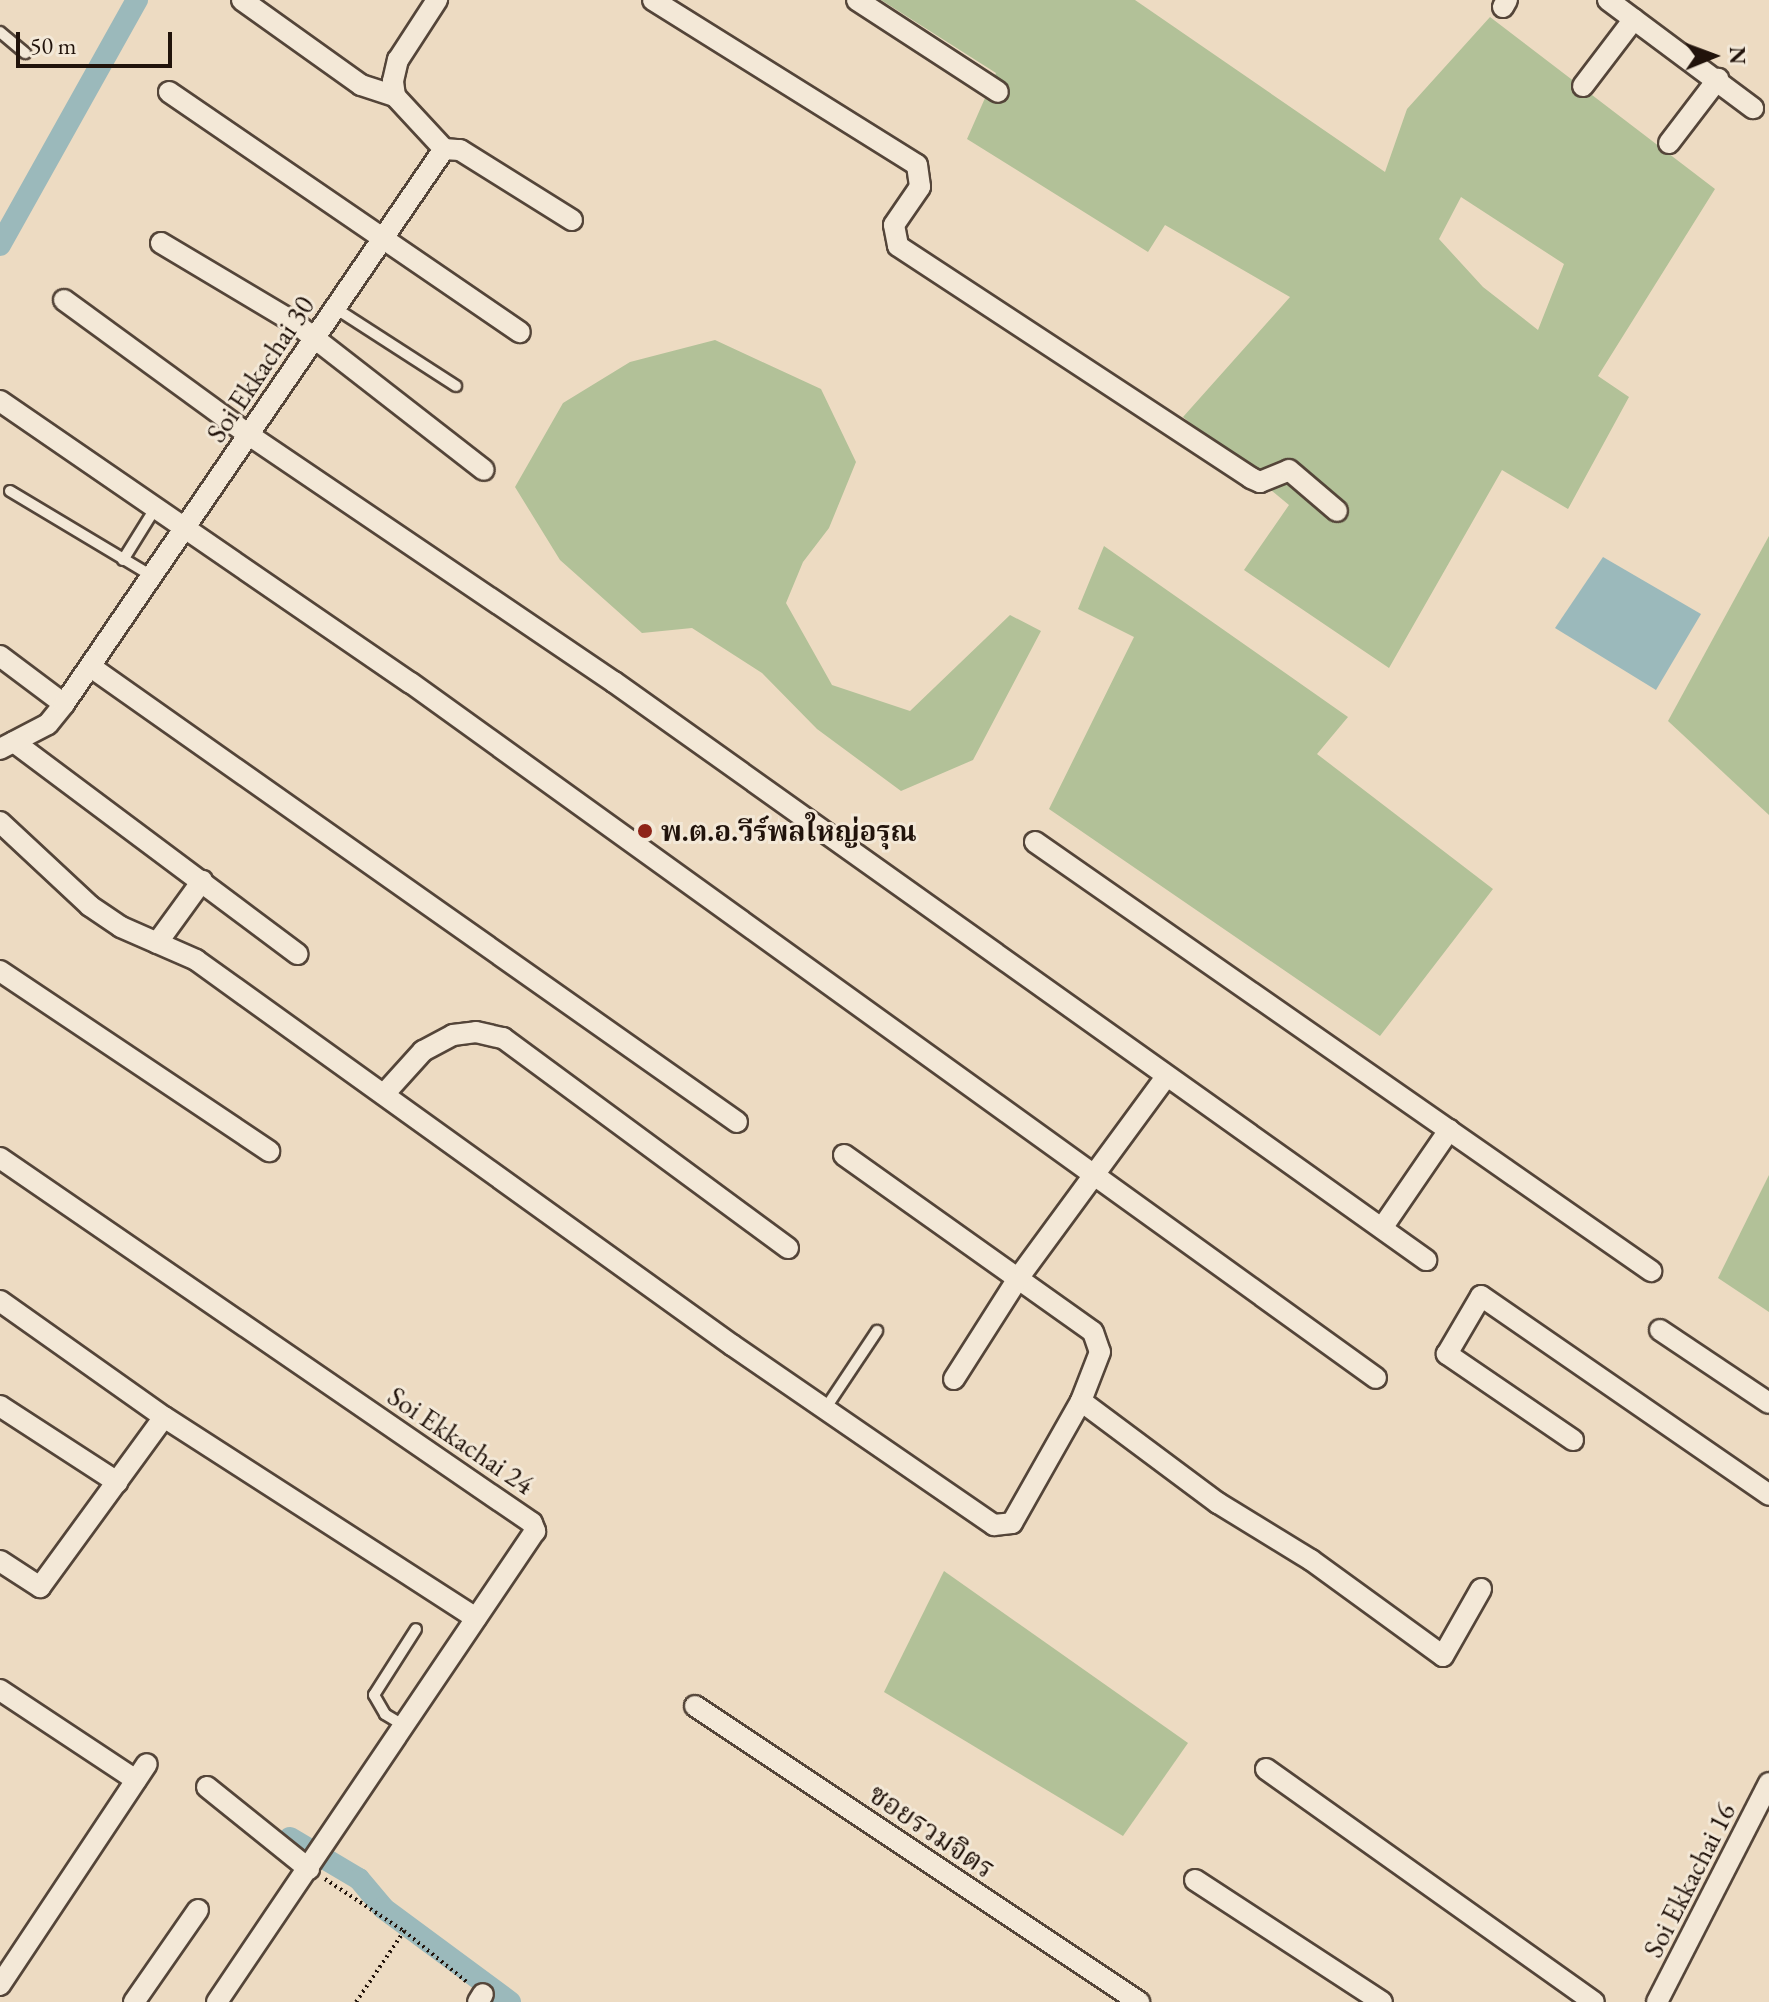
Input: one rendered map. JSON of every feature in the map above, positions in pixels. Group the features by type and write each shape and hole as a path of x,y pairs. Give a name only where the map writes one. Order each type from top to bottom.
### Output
{"street":[{"path":"242,0 361,85 395,96 444,149 460,150 572,220"},
{"path":"395,96 398,60 437,0"},
{"path":"653,0 917,165 920,187 894,225 898,246 1251,478 1260,482 1289,470 1337,511"},
{"path":"857,0 998,92"},
{"path":"1608,0 1753,108"},
{"path":"1583,86 1634,19"},
{"path":"1669,143 1718,79"},
{"path":"169,92 520,332"},
{"name":"Soi Ekkachai 30","path":"5,745 48,724 64,704 444,149"},
{"path":"161,243 314,339 484,470"},
{"path":"64,300 249,435 614,682 1426,1260"},
{"path":"0,401 188,526 1376,1378"},
{"path":"0,656 64,704"},
{"path":"91,667 737,1122"},
{"path":"5,745 202,881 297,954"},
{"path":"0,822 90,906 157,943 196,960 825,1409 1003,1527 1012,1523 1081,1401 1099,1342 1019,1277 844,1155"},
{"path":"1035,842 1651,1271"},
{"path":"157,943 202,881"},
{"path":"0,971 269,1151"},
{"path":"385,1093 423,1051 453,1035 476,1032 503,1038 788,1248"},
{"path":"954,1379 1019,1277 1166,1077"},
{"path":"1382,1228 1449,1130"},
{"name":"Soi Ekkachai 24","path":"0,1158 532,1523 534,1538 403,1725 317,1858 275,1910 217,2002"},
{"path":"1573,1440 1447,1354 1481,1296 1769,1495"},
{"path":"0,1301 164,1417 476,1618"},
{"path":"1660,1330 1769,1403"},
{"path":"1081,1401 1218,1503 1311,1560 1443,1656 1481,1589"},
{"path":"0,1406 117,1482"},
{"path":"0,1561 40,1587 164,1417"},
{"path":"0,1690 141,1772 8,1957 0,1985"},
{"name":"ซอยรวมจิตร","path":"695,1706 1139,2002"},
{"path":"1266,1769 1594,2002"},
{"name":"Soi Ekkachai 16","path":"1657,2002 1769,1783"},
{"path":"207,1787 317,1858"},
{"path":"1195,1880 1382,2002"},
{"path":"134,2002 198,1910"}],"lane":[{"path":"0,32 25,53"},
{"path":"335,308 456,386"},
{"path":"10,491 154,576"},
{"path":"123,560 157,506"},
{"path":"825,1409 877,1331"},
{"path":"403,1725 385,1714 374,1695 416,1629"}],"path":[{"path":"317,1858 480,1998"},
{"path":"356,2002 404,1931"}],"green space":[{"path":"881,0 1135,0 1385,172 1407,109 1490,17 1715,189 1598,376 1629,397 1568,509 1502,470 1389,668 1244,570 1289,505 1183,417 1290,297 1165,225 1148,252 967,139 996,73","holes":["1461,197 1564,264 1538,330 1483,287 1439,239"]},
{"path":"715,340 821,389 856,462 829,528 803,562 786,603 832,685 910,711 1010,615 1041,631 973,760 901,791 817,729 762,673 692,628 642,633 560,560 515,487 563,403 630,362"},
{"path":"1769,536 1769,815 1668,721"},
{"path":"1104,546 1348,717 1317,754 1493,889 1380,1036 1049,809 1134,637 1078,609"},
{"path":"1769,1175 1769,1312 1718,1278"},
{"path":"944,1571 1188,1743 1123,1836 884,1692"}],"water":[{"path":"1603,557 1701,614 1656,690 1555,628"}],"waterway":[{"path":"0,245 137,0"},
{"path":"290,1838 359,1879 383,1908 510,2002"}],"place":[{"name":"พ.ต.อ.วีร์พลใหญ่อรุณ","path":"645,831"}]}
